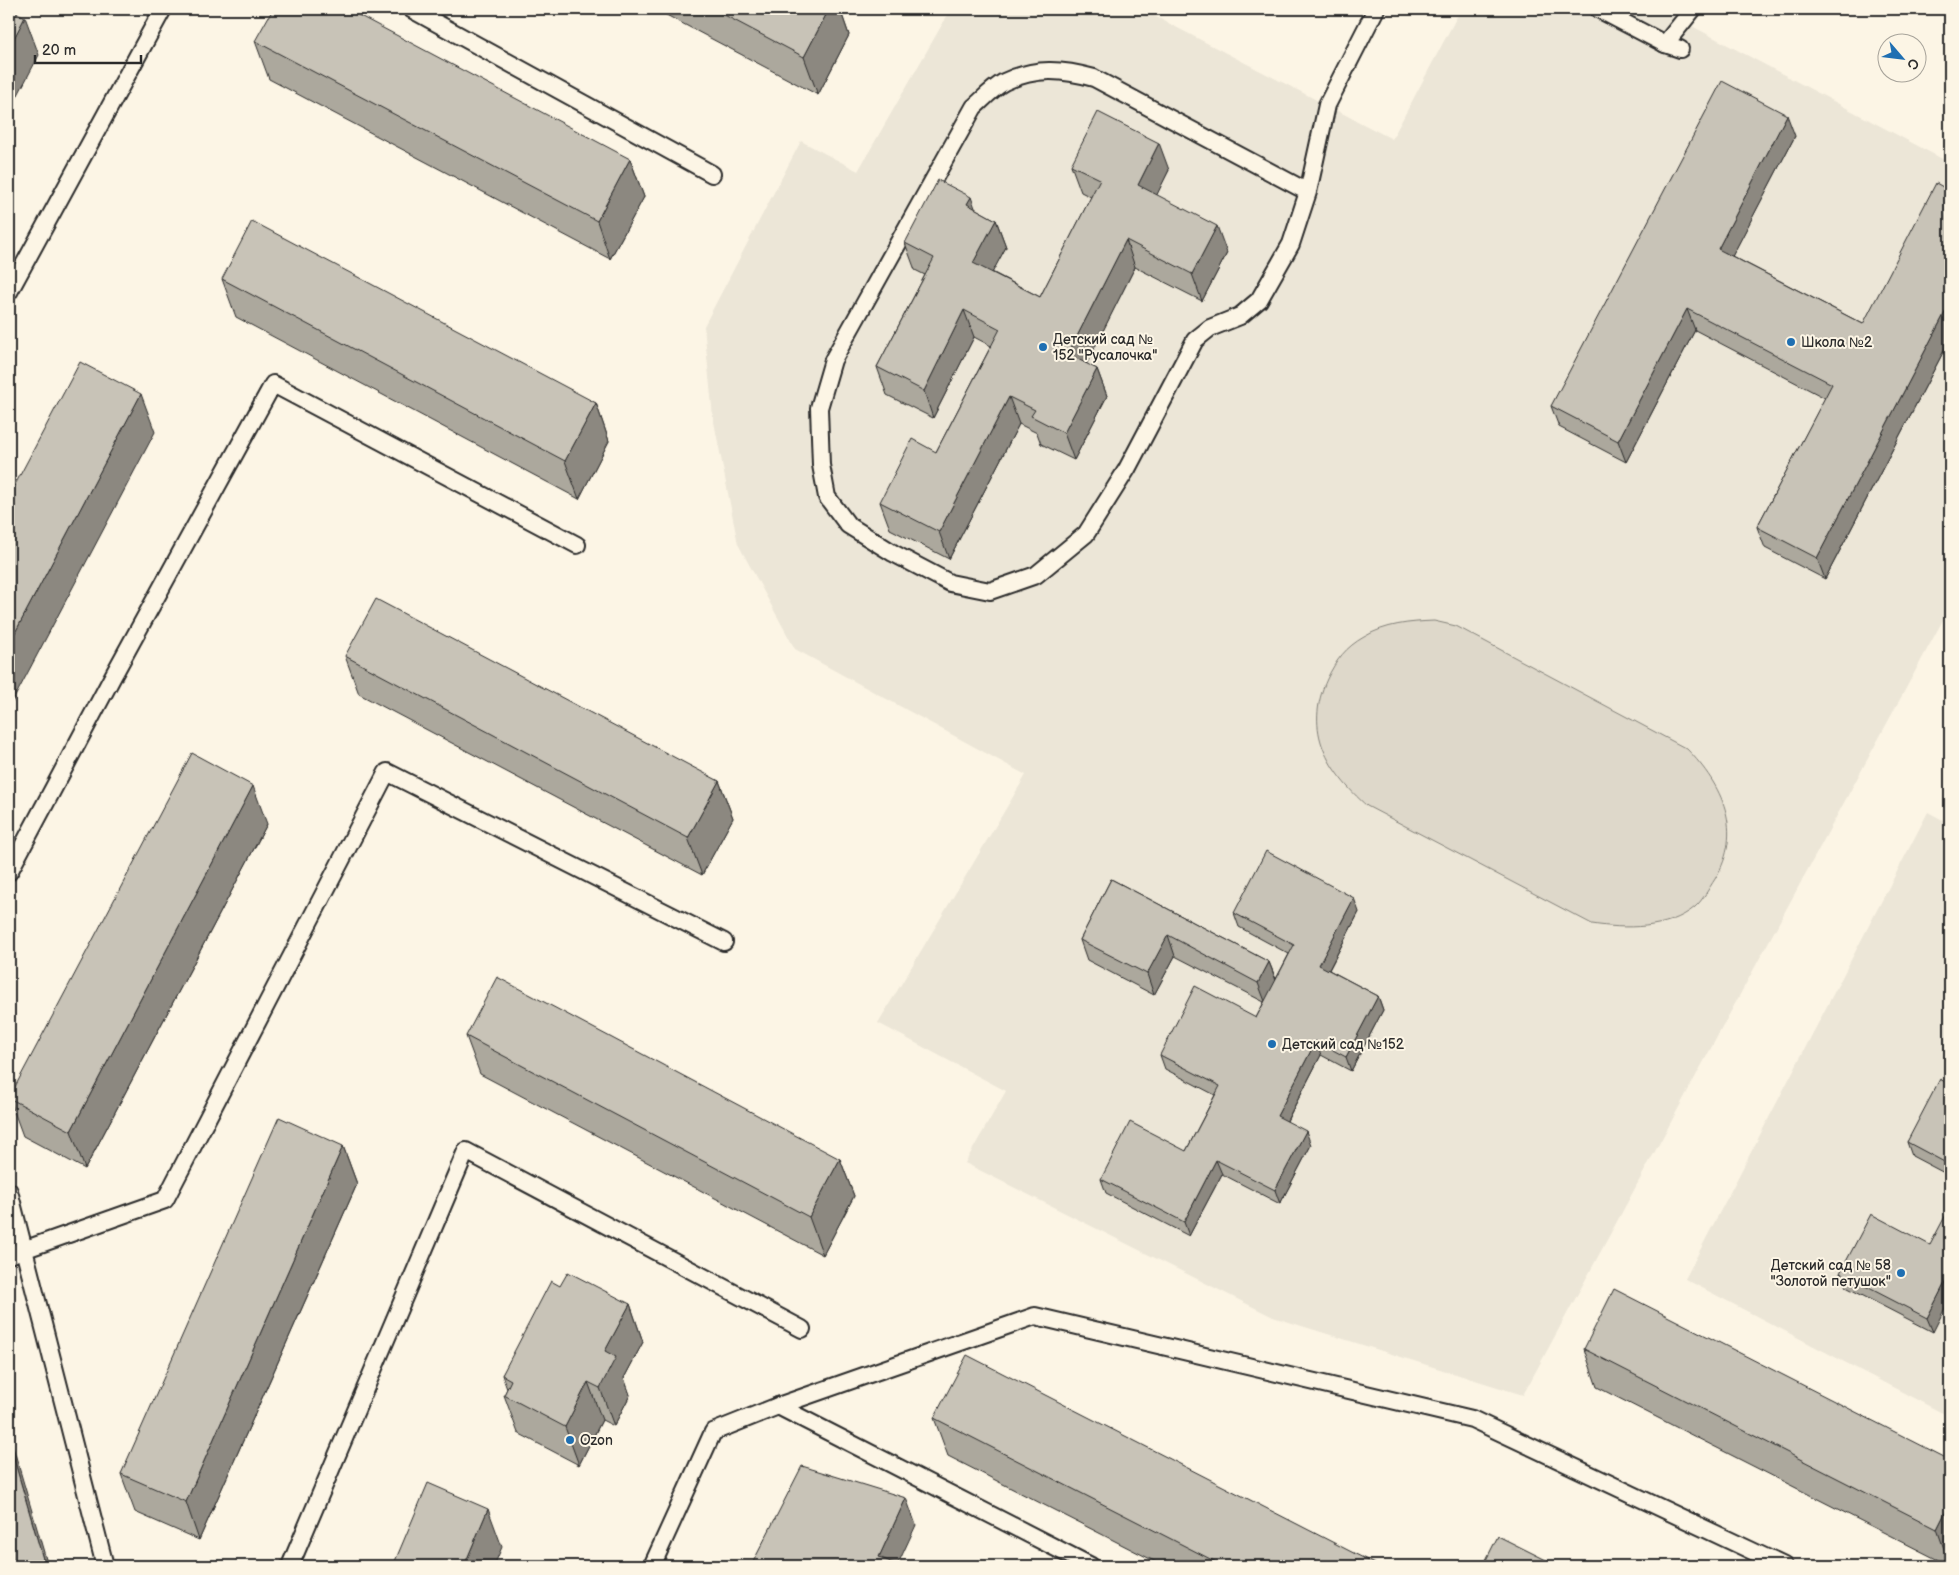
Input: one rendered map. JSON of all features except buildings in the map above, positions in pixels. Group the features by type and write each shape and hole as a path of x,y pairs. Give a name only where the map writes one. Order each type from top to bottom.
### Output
{"lane":[{"path":"9,292 162,9"},
{"path":"411,9 712,174"},
{"path":"1308,192 1094,78 1068,70 1042,70 1003,83 974,107 833,360 820,408 821,466 827,497 848,525 892,553 950,582 990,591 1036,575 1086,534 1126,469 1195,340 1210,328 1240,316 1259,300 1290,244 1308,192 1327,105 1376,9"},
{"path":"1598,9 1672,47 1693,9"},
{"path":"9,872 113,676 273,384 577,545"},
{"path":"9,1255 165,1200 387,772 724,942"},
{"path":"290,1566 466,1151 802,1330"},
{"path":"9,1191 26,1250 105,1566"},
{"path":"652,1566 713,1432 778,1406 1035,1316 1472,1419 1784,1566"},
{"path":"778,1406 1091,1566"}],"shaded area":[{"path":"951,9 1141,9 1392,139 1461,9 1660,9 1950,163 1950,607 1523,1395 1273,1317 965,1163 1006,1091 878,1023 1026,775 795,649 738,544 713,417 704,326 801,141 858,171"},
{"path":"1434,621 1456,626 1687,749 1700,763 1711,778 1725,810 1728,844 1724,861 1715,879 1695,907 1684,915 1659,924 1618,927 1592,924 1367,806 1353,793 1331,764 1323,749 1319,733 1320,698 1327,679 1338,660 1347,650 1372,633 1398,624"},
{"path":"1928,812 1950,824 1950,1417 1685,1279"}],"place":[{"name":"Школа №2","path":"1791,342"},
{"name":"Детский сад № 152 \"Русалочка\"","path":"1043,347"},
{"name":"Детский сад №152","path":"1272,1044"},
{"name":"Детский сад № 58 \"Золотой петушок\"","path":"1901,1273"},
{"name":"Ozon","path":"570,1440"}]}
